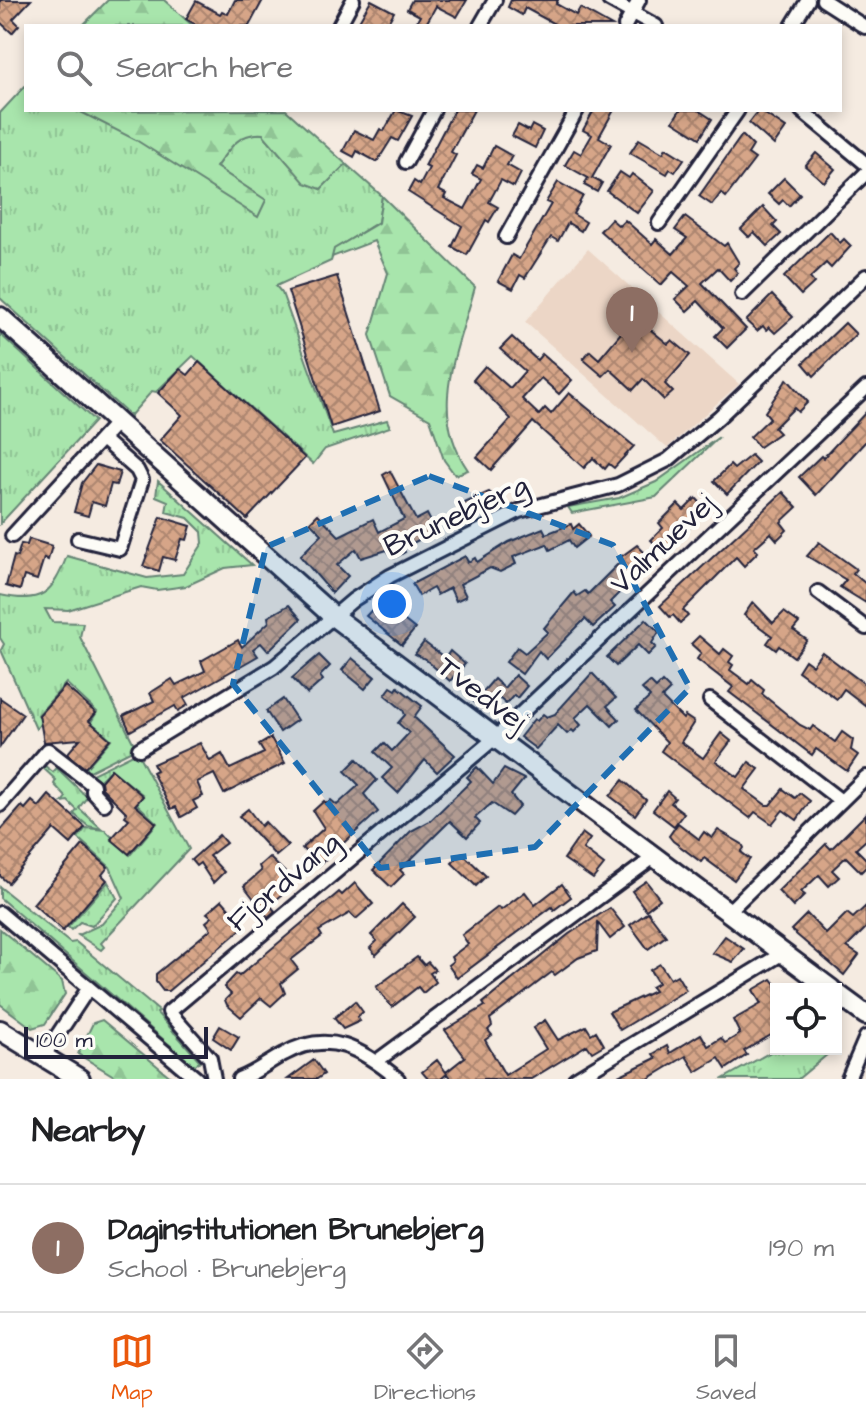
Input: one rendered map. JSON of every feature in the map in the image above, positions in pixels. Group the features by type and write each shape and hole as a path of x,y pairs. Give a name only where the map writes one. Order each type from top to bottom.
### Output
{"street":[{"path":"340,24 353,0"},
{"path":"481,24 495,0"},
{"path":"609,0 652,24"},
{"path":"626,24 639,0"},
{"path":"793,24 808,0"},
{"path":"823,0 865,27"},
{"path":"406,162 433,112"},
{"path":"506,237 576,112"},
{"path":"659,223 737,112"},
{"path":"803,112 866,164"},
{"path":"742,294 866,173"},
{"name":"Brunebjerg","path":"139,749 274,667 390,576 519,511 618,485 668,460 719,417 866,276"},
{"name":"Tvedvej","path":"0,317 334,617 823,983"},
{"name":"Valmuevej","path":"495,738 866,388"},
{"path":"12,536 117,422"},
{"path":"78,539 120,549 142,480 137,470 102,439"},
{"path":"818,592 866,628"},
{"path":"710,700 841,801"},
{"name":"Fjordvang","path":"214,1079 210,1058 169,1012 495,738"},
{"path":"0,805 48,750 93,785 93,792 104,804"},
{"path":"728,912 866,777"},
{"path":"377,1061 654,857"},
{"path":"0,913 197,1079"},
{"path":"575,1079 783,953"},
{"path":"43,1057 88,989"},
{"path":"842,997 866,1015"},
{"path":"0,1030 80,1079"},
{"path":"848,1079 866,1037"},
{"path":"239,1079 297,1047 314,1042 340,1042 377,1061 398,1079"}],"highlighted area":[{"path":"429,476 613,545 690,688 535,847 380,868 233,684 266,547"}],"shaded area":[{"path":"588,249 739,384 667,448 525,322"}],"green space":[{"path":"108,0 164,0 191,24 84,24"},
{"path":"24,87 24,112 84,112 265,200 216,167 235,143 247,136 263,134 290,165 321,188 346,164 382,196 378,222 335,249 331,261 276,286 282,293 333,435 387,420 390,427 325,449 313,464 193,356 156,392 152,391 130,416 0,298 0,113"},
{"path":"81,112 288,112 346,164 321,189 305,183 263,134 241,139 216,167 266,200 258,217 136,140"},
{"path":"382,196 475,287 450,380 449,425 456,448 468,470 455,475 444,460 430,419 390,396 370,335 388,273 374,241 332,257 334,249 378,223"},
{"path":"0,334 95,421 0,524"},
{"path":"719,437 656,497 572,513 568,507 619,498 656,482"},
{"path":"158,481 252,565 225,568 186,586 157,590 141,587 68,610 45,609 52,622 83,623 80,637 136,748 88,772 85,769 111,739 91,722 97,712 66,683 38,715 43,720 36,729 1,650 4,644 0,638 0,595 26,598 44,593 56,579 67,556 147,578 183,574 203,543 202,532 188,518 166,512 168,501 156,496"},
{"path":"137,752 189,849 101,943 104,947 101,950 78,935 102,924 124,898 110,867 78,838 86,828 105,830 130,855 157,823 137,804 143,795 111,769 98,782 92,774"},
{"path":"45,766 53,772 57,768 87,797 79,808 102,829 88,826 74,814 77,810 68,801 62,802 66,797 54,784 56,780 43,768"},
{"path":"108,882 117,898 92,926 80,922 71,930 68,927"},
{"path":"0,887 70,943 76,942 159,1011 157,1013 200,1061 194,1066 0,898"},
{"path":"0,929 62,981 65,994 45,1024 32,1028 0,1004"},
{"path":"102,1020 173,1079 119,1079 78,1054 93,1023"},
{"path":"770,1052 770,1055 827,1055 798,1079 723,1079"}],"building":[{"path":"0,0 31,0 13,19 19,25 12,33 0,22"},
{"path":"235,0 263,0 250,24 195,24 186,19 196,1 220,14 222,11 228,14"},
{"path":"371,0 394,12 387,24 357,24"},
{"path":"412,0 467,0 457,17 436,6 426,24 415,24 420,16 407,9"},
{"path":"511,0 558,0 556,4 576,15 580,8 608,24 554,24 525,8 522,15 508,7"},
{"path":"395,112 412,116 398,141 392,138 377,162 357,151 354,157 343,151 354,130 374,140 380,129 384,131"},
{"path":"453,112 473,112 451,152 456,155 438,190 446,194 444,198 465,209 481,179 472,174 477,165 483,168 494,146 512,156 507,165 521,173 514,187 501,180 489,202 498,207 489,222 486,220 467,255 452,247 462,226 408,192 414,181 420,185 429,168 425,166"},
{"path":"593,112 613,112 599,137 611,144 592,178 602,183 597,192 584,185 588,178 565,165 574,150 581,154 592,135 583,130"},
{"path":"679,112 701,112 712,119 700,138 673,121"},
{"path":"757,112 762,112 786,128 774,145 749,123"},
{"path":"518,125 529,131 532,125 543,131 535,148 512,136"},
{"path":"742,135 753,146 748,154 755,159 726,197 721,193 712,205 699,196"},
{"path":"639,139 663,153 666,148 684,159 675,172 670,169 667,174 630,153"},
{"path":"816,153 835,169 824,182 805,166"},
{"path":"620,172 629,178 632,174 654,191 637,213 607,191"},
{"path":"784,178 800,194 789,206 783,200 779,204 768,194"},
{"path":"558,182 583,196 573,214 586,222 581,231 568,223 558,241 551,237 525,278 520,275 513,289 498,281 512,255 519,259 551,204 546,202"},
{"path":"763,207 777,222 773,226 781,234 768,246 754,232 749,237 741,229"},
{"path":"685,217 724,246 727,243 739,263 734,268 738,273 730,281 718,268 702,283 746,329 727,348 715,336 723,328 698,301 687,311 675,299 689,286 673,272 661,285 600,231 611,219 619,226 625,220 652,244 656,239 673,254 687,238 675,230"},
{"path":"830,232 840,243 844,239 851,246 831,268 826,263 810,278 814,283 801,295 784,277"},
{"path":"337,276 380,411 331,427 288,291"},
{"path":"772,295 793,317 775,333 763,326 757,331 746,321"},
{"path":"631,304 649,320 645,325 668,344 672,340 690,355 665,384 673,392 664,400 643,379 633,390 610,369 603,376 583,359 590,351 599,359 621,333 615,323"},
{"path":"845,323 856,334 814,376 803,363"},
{"path":"512,337 537,360 542,354 572,380 559,394 541,378 522,399 539,415 545,408 551,414 569,393 634,446 614,468 609,464 605,469 593,458 584,468 533,422 491,470 477,457 511,419 473,380 485,366 510,388 525,371 500,349"},
{"path":"199,362 305,458 247,519 160,440 182,415 158,393 180,369 188,375"},
{"path":"787,379 808,402 798,412 794,408 774,428 779,433 759,447 750,437 770,418 765,412"},
{"path":"866,412 866,441 816,495 799,477 821,456 823,458"},
{"path":"751,455 758,462 727,494 714,481 730,465 734,469"},
{"path":"96,465 120,472 116,485 111,484 105,506 92,502 88,516 74,512 82,483"},
{"path":"390,471 416,520 427,514 436,531 403,548 405,552 394,558 387,550 361,558 356,549 337,565 348,576 332,593 300,556 322,534 310,522 318,514 339,536 373,519 379,532 404,519 383,475"},
{"path":"489,492 496,498 485,509 467,518 463,515 460,505"},
{"path":"783,492 797,507 781,522 787,530 777,540 771,533 754,548 758,552 744,566 736,557 683,610 688,616 680,623 673,615 670,617 660,606"},
{"path":"696,498 708,511 663,552 651,540 663,528 659,523 678,504 684,510"},
{"path":"161,517 191,526 187,540 182,539 175,560 163,557 159,571 143,566"},
{"path":"571,524 573,529 579,524 589,536 574,548 569,540 550,550 547,544 513,557 516,564 500,572 490,568 460,584 466,596 456,601 450,588 437,595 433,588 419,596 412,584 465,556 468,562 475,558 477,562 509,542 543,528 546,534"},
{"path":"29,539 52,546 48,560 44,558 37,580 24,576 20,590 6,586 14,556 17,557 21,544 27,545"},
{"path":"819,542 856,569 853,573 866,584 866,603 840,587 846,580 807,556"},
{"path":"637,545 646,554 629,571 635,577 610,602 615,607 593,627 585,619 546,659 539,651 522,674 506,662 517,647 525,653 548,632 544,628 574,592 577,596 585,591 588,594 621,561 618,559"},
{"path":"380,601 415,629 402,645 366,616"},
{"path":"753,602 773,623 784,612 799,623 793,630 807,640 794,657 779,646 776,650 767,643 772,636 744,615"},
{"path":"289,605 301,619 268,651 261,643 253,649 258,656 184,698 188,705 178,711 175,706 130,731 123,716 154,701 150,693 172,679 176,685 205,671 201,661 238,640 242,647 269,622 268,617"},
{"path":"646,619 659,632 652,643 656,647 648,655 638,645 616,666 607,657"},
{"path":"699,636 720,654 724,649 733,656 729,662 733,665 730,670 749,684 752,680 764,690 762,694 800,725 810,730 813,726 835,742 842,732 853,740 851,750 858,755 847,771 816,749 812,755 729,692 733,687 697,659 701,653 691,644"},
{"path":"424,642 445,658 450,651 465,664 450,681 415,654"},
{"path":"822,652 866,685 866,706 844,689 837,699 798,671 805,660 812,665"},
{"path":"319,655 330,666 320,676 323,680 307,694 292,678"},
{"path":"352,658 375,677 365,689 342,670"},
{"path":"592,673 616,698 607,706 619,719 612,726 590,704 575,718 581,725 574,732 572,730 567,734 558,725 536,749 520,737 534,719 537,721 543,714 547,717 555,714"},
{"path":"515,675 527,686 517,698 514,695 506,704 499,698 486,712 474,702 494,679 504,688"},
{"path":"650,682 656,688 662,682 670,690 662,698 683,719 685,716 694,722 681,742 703,758 721,733 731,741 716,761 738,777 749,762 759,769 744,789 766,805 770,805 783,789 795,798 800,793 810,801 797,820 783,810 772,824 755,812 750,818 661,751 667,742 636,710 650,697 642,689"},
{"path":"65,686 96,713 89,721 110,739 85,768 67,754 80,739 44,742 39,715"},
{"path":"391,687 396,690 398,687 422,706 414,717 455,755 437,772 425,760 398,793 382,778 392,768 375,752 384,743 392,751 409,733 398,723 405,715 403,710 385,695"},
{"path":"0,698 23,714 0,747"},
{"path":"283,699 297,720 280,732 266,711"},
{"path":"271,738 285,763 224,794 214,774 197,782 203,796 193,801 197,808 181,817 176,807 171,809 152,772 156,770 153,764 200,743 210,761 222,754 230,769 264,753 259,745"},
{"path":"357,759 377,780 364,794 378,812 318,866 302,848 324,828 313,811 324,801 327,804 331,800 337,805 359,785 345,771"},
{"path":"477,767 493,784 504,769 524,779 511,795 520,806 511,816 492,803 475,818 480,823 467,837 450,821 400,870 404,874 391,887 373,870 411,831 430,821 471,781 467,777"},
{"path":"111,769 143,796 135,805 156,823 129,854 111,839 129,819 125,816 127,813 102,788 101,781"},
{"path":"623,780 646,800 635,815 610,796"},
{"path":"667,791 675,798 671,803 684,813 674,826 653,810"},
{"path":"49,795 85,827 71,844 54,829 8,883 0,876 0,831 22,806 25,809 32,801 39,807"},
{"path":"248,809 261,826 265,822 288,846 276,856 239,816"},
{"path":"866,814 866,840 856,849 866,859 866,867 861,872 846,857 832,870 839,877 829,886 819,875 801,892 805,895 793,907 778,891 826,844 831,849"},
{"path":"678,823 699,839 704,832 712,838 718,830 742,844 744,848 741,852 750,859 734,880 704,858 701,862 673,841 669,836"},
{"path":"582,833 590,839 583,849 604,865 593,879 564,859"},
{"path":"219,835 226,843 209,856 224,872 213,883 200,863 196,866 191,860"},
{"path":"83,845 108,867 102,875 107,880 63,931 33,904"},
{"path":"462,853 486,876 476,886 452,863"},
{"path":"269,857 296,883 270,905 275,911 268,917 244,886 261,871 259,866"},
{"path":"646,881 660,899 646,910 632,891"},
{"path":"355,883 373,904 356,919 350,913 319,931 322,936 291,960 298,969 281,983 285,993 271,1006 261,998 241,1017 227,1005 225,1000 231,994 224,987 236,974 239,976 339,892 342,895"},
{"path":"562,884 571,897 554,910 552,907 457,978 448,965 453,961 451,957 468,944 462,935 498,907 501,910 525,892 535,905"},
{"path":"222,900 245,926 168,991 163,991 156,982 156,974 211,929 206,922 212,917 207,913"},
{"path":"402,904 415,917 376,955 370,948 377,941 371,935"},
{"path":"866,906 866,928 847,947 859,955 844,975 791,930 807,914 826,934 847,913 853,918"},
{"path":"610,908 625,927 610,939 598,923 597,951 578,958 555,975 552,972 490,1019 492,1026 488,1030 492,1035 485,1040 505,1075 546,1049 533,1028 545,1020 558,1040 586,1026 591,1034 596,1031 604,1045 592,1052 587,1045 531,1079 451,1079 447,1074 441,1079 428,1079 422,1072 437,1060 446,1072 465,1057 445,1030 485,1006 483,1003 569,934"},
{"path":"648,912 666,936 648,949 630,925"},
{"path":"725,936 744,949 733,962 712,953"},
{"path":"417,957 435,970 430,973 436,982 423,993 418,987 392,1007 376,987"},
{"path":"660,964 670,979 677,975 686,990 620,1030 609,1012 654,991 651,987 658,983 650,970"},
{"path":"772,979 775,983 770,983 770,1036 744,1051 747,1055 726,1069 719,1058 696,1072 686,1056 648,1079 612,1079 656,1058 653,1054 667,1046 670,1053 701,1034 708,1046 721,1038 725,1043 740,1034 733,1020 761,1004 753,990"},
{"path":"355,1001 363,1012 357,1017 360,1021 343,1029 334,1018"},
{"path":"220,1026 239,1037 231,1050 213,1038"},
{"path":"314,1060 324,1074 317,1079 288,1079"}],"place":[{"name":"Daginstitutionen Brunebjerg","path":"632,353"}]}
